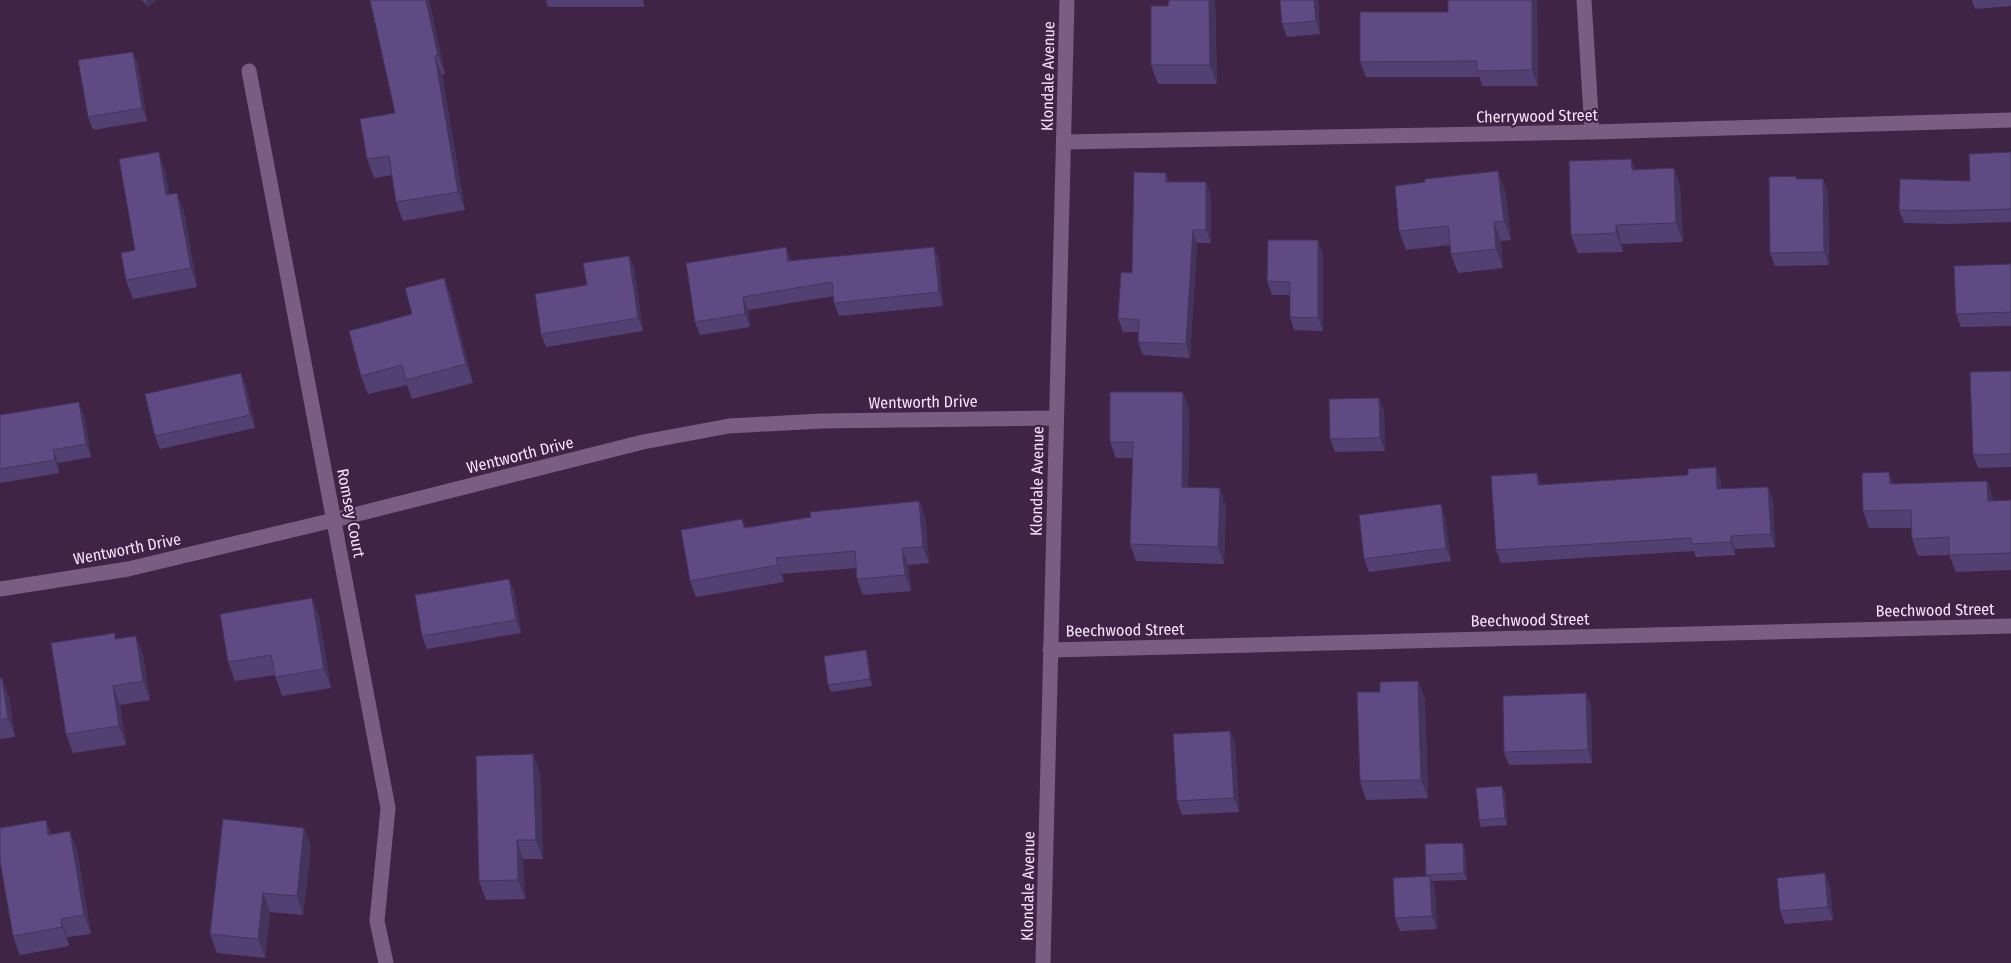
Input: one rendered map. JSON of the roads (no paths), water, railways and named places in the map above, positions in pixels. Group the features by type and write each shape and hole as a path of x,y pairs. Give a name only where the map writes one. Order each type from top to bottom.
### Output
{"street":[{"name":"Klondale Avenue","path":"1044,963 1067,0"},
{"path":"1584,0 1592,132"},
{"name":"Romsey Court","path":"249,71 388,808 376,921 386,963"},
{"name":"Cherrywood Street","path":"1064,142 1592,132 2011,120"},
{"name":"Wentworth Drive","path":"0,588 128,569 334,520 643,442 730,426 821,421 1056,418"},
{"name":"Beechwood Street","path":"1050,650 2011,626"}]}
